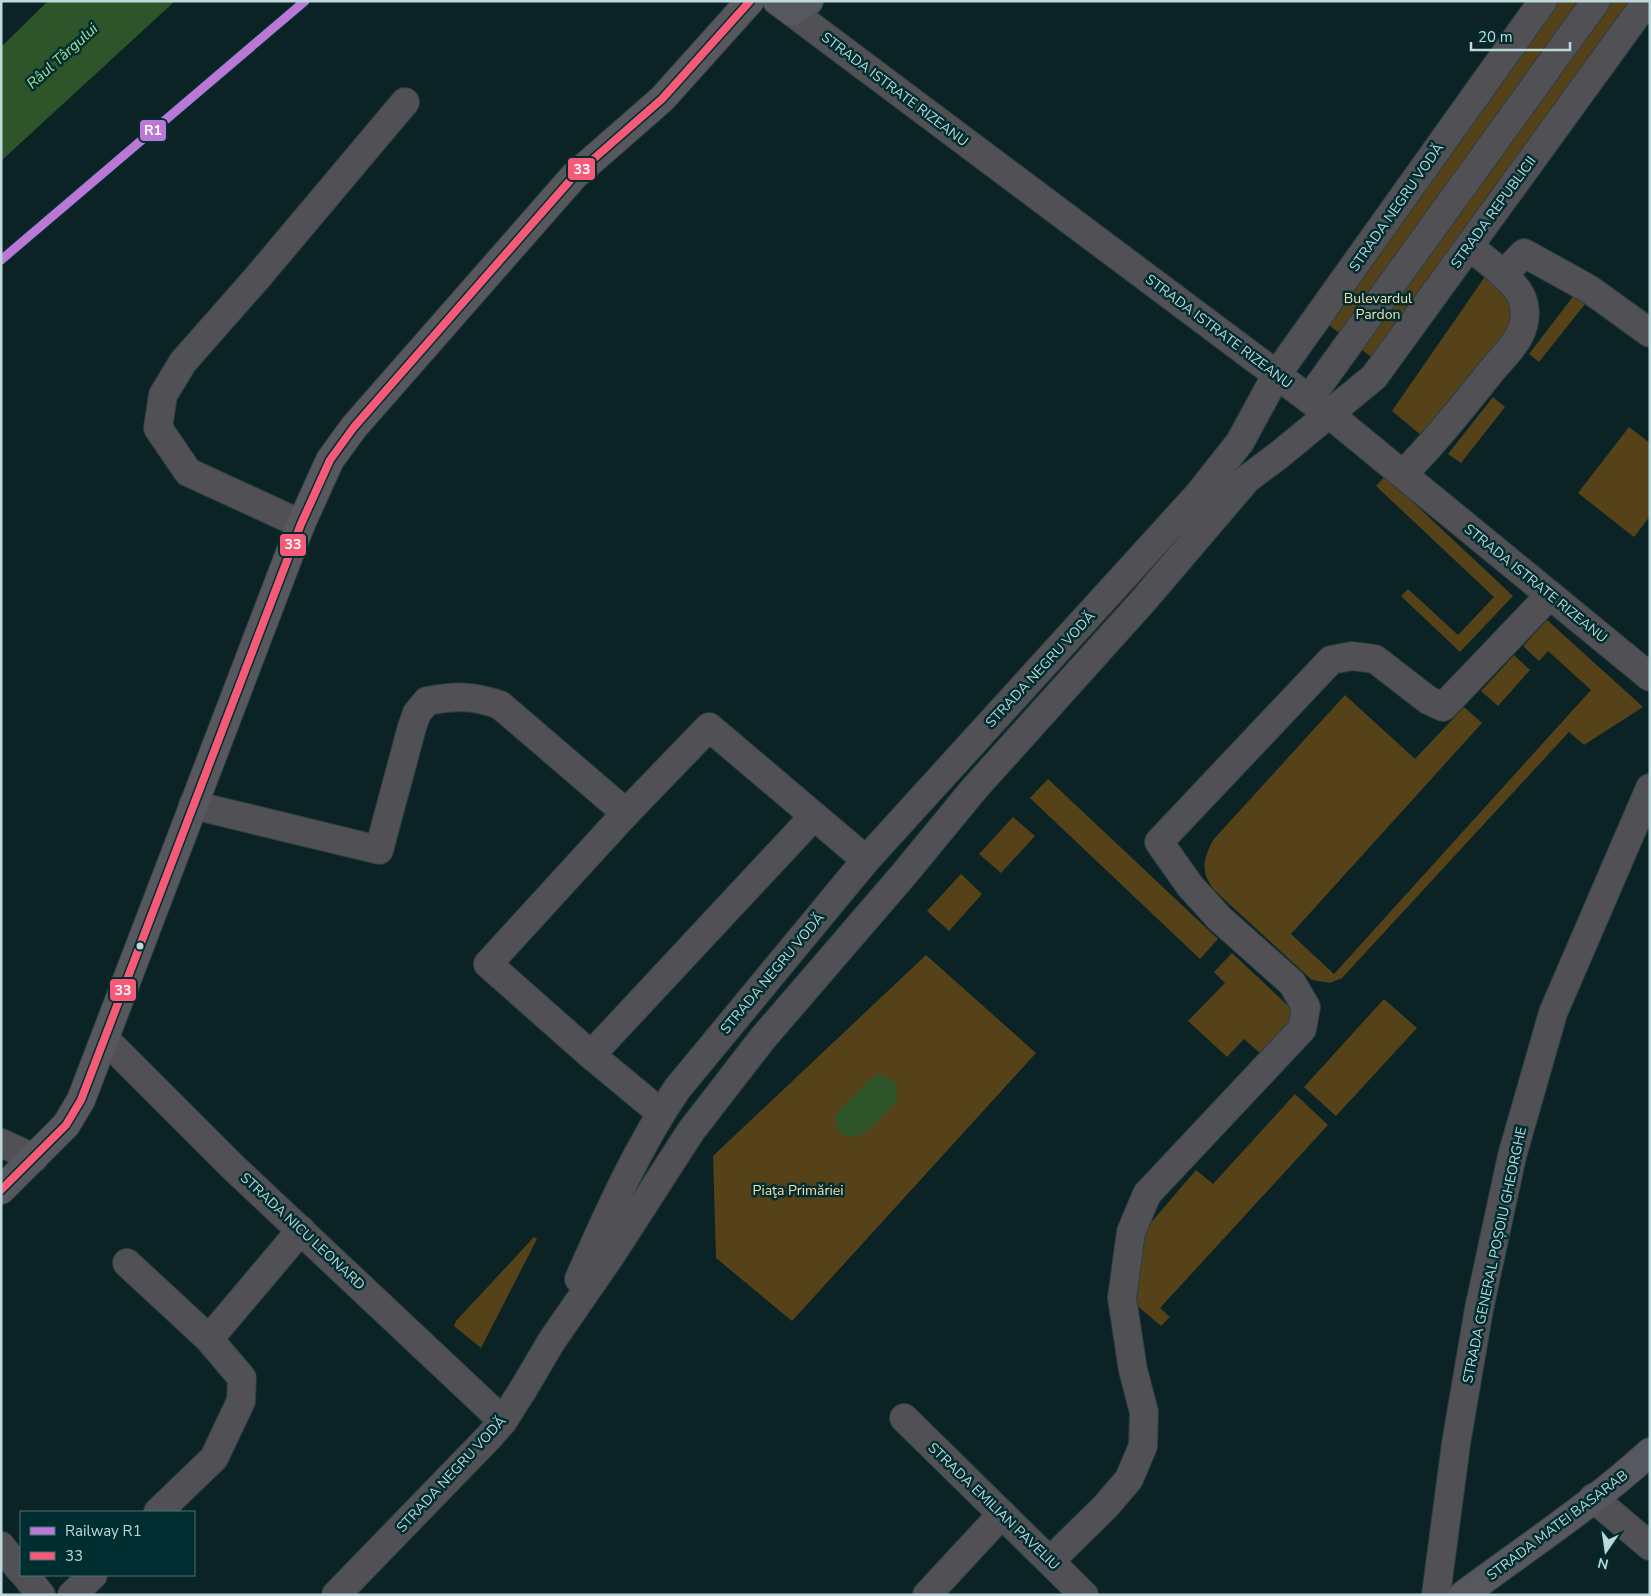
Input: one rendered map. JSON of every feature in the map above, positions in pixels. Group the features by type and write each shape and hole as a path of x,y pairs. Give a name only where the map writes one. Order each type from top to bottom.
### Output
{"main road":[{"path":"1,1190 66,1125 81,1100 301,524 330,460 354,427 574,176 662,99 750,1"},
{"name":"STRADA MATEI BASARAB","path":"1463,1595 1630,1470 1650,1452"}],"street":[{"name":"STRADA NEGRU VODĂ","path":"551,1342 622,1186 661,1113 677,1089 736,1015 866,860 1199,494 1240,442 1277,374 1543,1"},
{"path":"1319,406 1596,1"},
{"name":"STRADA REPUBLICII","path":"1319,406 1374,376 1647,1"},
{"name":"STRADA ISTRATE RIZEANU","path":"793,5 1319,406 1650,677"},
{"path":"301,524 188,472 158,428 163,396 184,362 404,102"},
{"path":"1403,474 1434,443 1519,335 1523,326 1524,311 1521,297 1513,285 1469,246"},
{"path":"1503,276 1524,253 1589,289 1650,332"},
{"name":"STRADA NEGRU VODĂ","path":"336,1595 490,1437 503,1420 551,1342 611,1255 691,1131 763,1038 980,783 1143,601 1247,479 1279,455 1319,406"},
{"path":"1050,1561 1106,1506 1129,1479 1143,1446 1144,1412 1134,1370 1122,1298 1131,1232 1147,1194 1302,1029 1306,1007 1292,983 1220,919 1190,886 1159,842 1331,660 1352,656 1375,659 1428,700 1443,707 1550,595"},
{"path":"193,805 380,850 412,727 418,713 427,701 452,697 482,698 500,706 626,813"},
{"path":"661,1113 591,1055 488,964 626,813 709,727 866,860"},
{"name":"STRADA GENERAL POȘOIU GHEORGHE","path":"1436,1595 1458,1434 1479,1310 1512,1156 1553,1013 1650,788"},
{"path":"591,1055 814,816"},
{"name":"STRADA NICU LEONARD","path":"105,1039 234,1168 503,1420"},
{"path":"1,1143 34,1158"},
{"path":"210,1339 301,1230"},
{"path":"127,1263 210,1339 242,1378 242,1401 214,1458 159,1511"},
{"name":"STRADA EMILIAN PAVELIU","path":"904,1418 1084,1595"},
{"path":"1593,1498 1650,1546"},
{"path":"927,1595 1002,1514"},
{"path":"1,1546 20,1570"},
{"path":"26,1576 41,1595"},
{"path":"72,1595 92,1576"}],"green space":[{"name":"Bulevardul Pardon","path":"1553,1 1640,1 1382,365 1322,320"},
{"path":"1491,268 1511,289 1519,322 1427,440 1392,411"},
{"path":"1578,290 1589,299 1539,362 1529,354"},
{"path":"1493,397 1505,407 1461,463 1448,454"},
{"path":"1629,427 1650,443 1650,516 1634,537 1578,493"},
{"path":"1385,476 1513,596 1460,652 1401,596 1408,589 1458,635 1494,597 1376,486"},
{"path":"1547,620 1643,707 1584,745 1569,732 1342,978 1330,983 1312,980 1214,890 1207,877 1204,865 1213,840 1345,695 1415,759 1464,707 1482,723 1291,934 1334,974 1591,690 1548,651 1539,661 1523,646"},
{"path":"1514,655 1530,670 1498,706 1481,691"},
{"path":"1048,779 1218,939 1200,959 1030,798"},
{"path":"1013,817 1035,836 1001,873 979,854"},
{"path":"961,874 982,894 949,931 927,911"},
{"path":"1232,953 1297,1014 1260,1053 1244,1039 1227,1057 1188,1021 1225,983 1214,972"},
{"name":"Piaţa Primăriei","path":"926,955 1036,1053 792,1321 716,1258 713,1156"},
{"path":"1384,999 1417,1028 1336,1116 1304,1087"},
{"path":"1295,1094 1328,1125 1160,1308 1170,1317 1161,1326 1134,1303 1141,1245 1148,1226 1196,1170 1213,1184"},
{"path":"534,1237 537,1239 481,1348 454,1326 456,1321"}],"water":[{"name":"Râul Târgului","path":"48,1 175,1 1,161 1,47"},
{"path":"879,1074 889,1078 896,1085 896,1102 873,1126 862,1134 856,1137 843,1135 836,1126 835,1119 838,1112 869,1080"}],"rail line":[{"name":"R1","path":"1,260 305,1"}],"transit line":[{"name":"33","path":"1,1190 66,1125 81,1100 301,524 330,460 354,427 574,176 662,99 750,1"}]}
